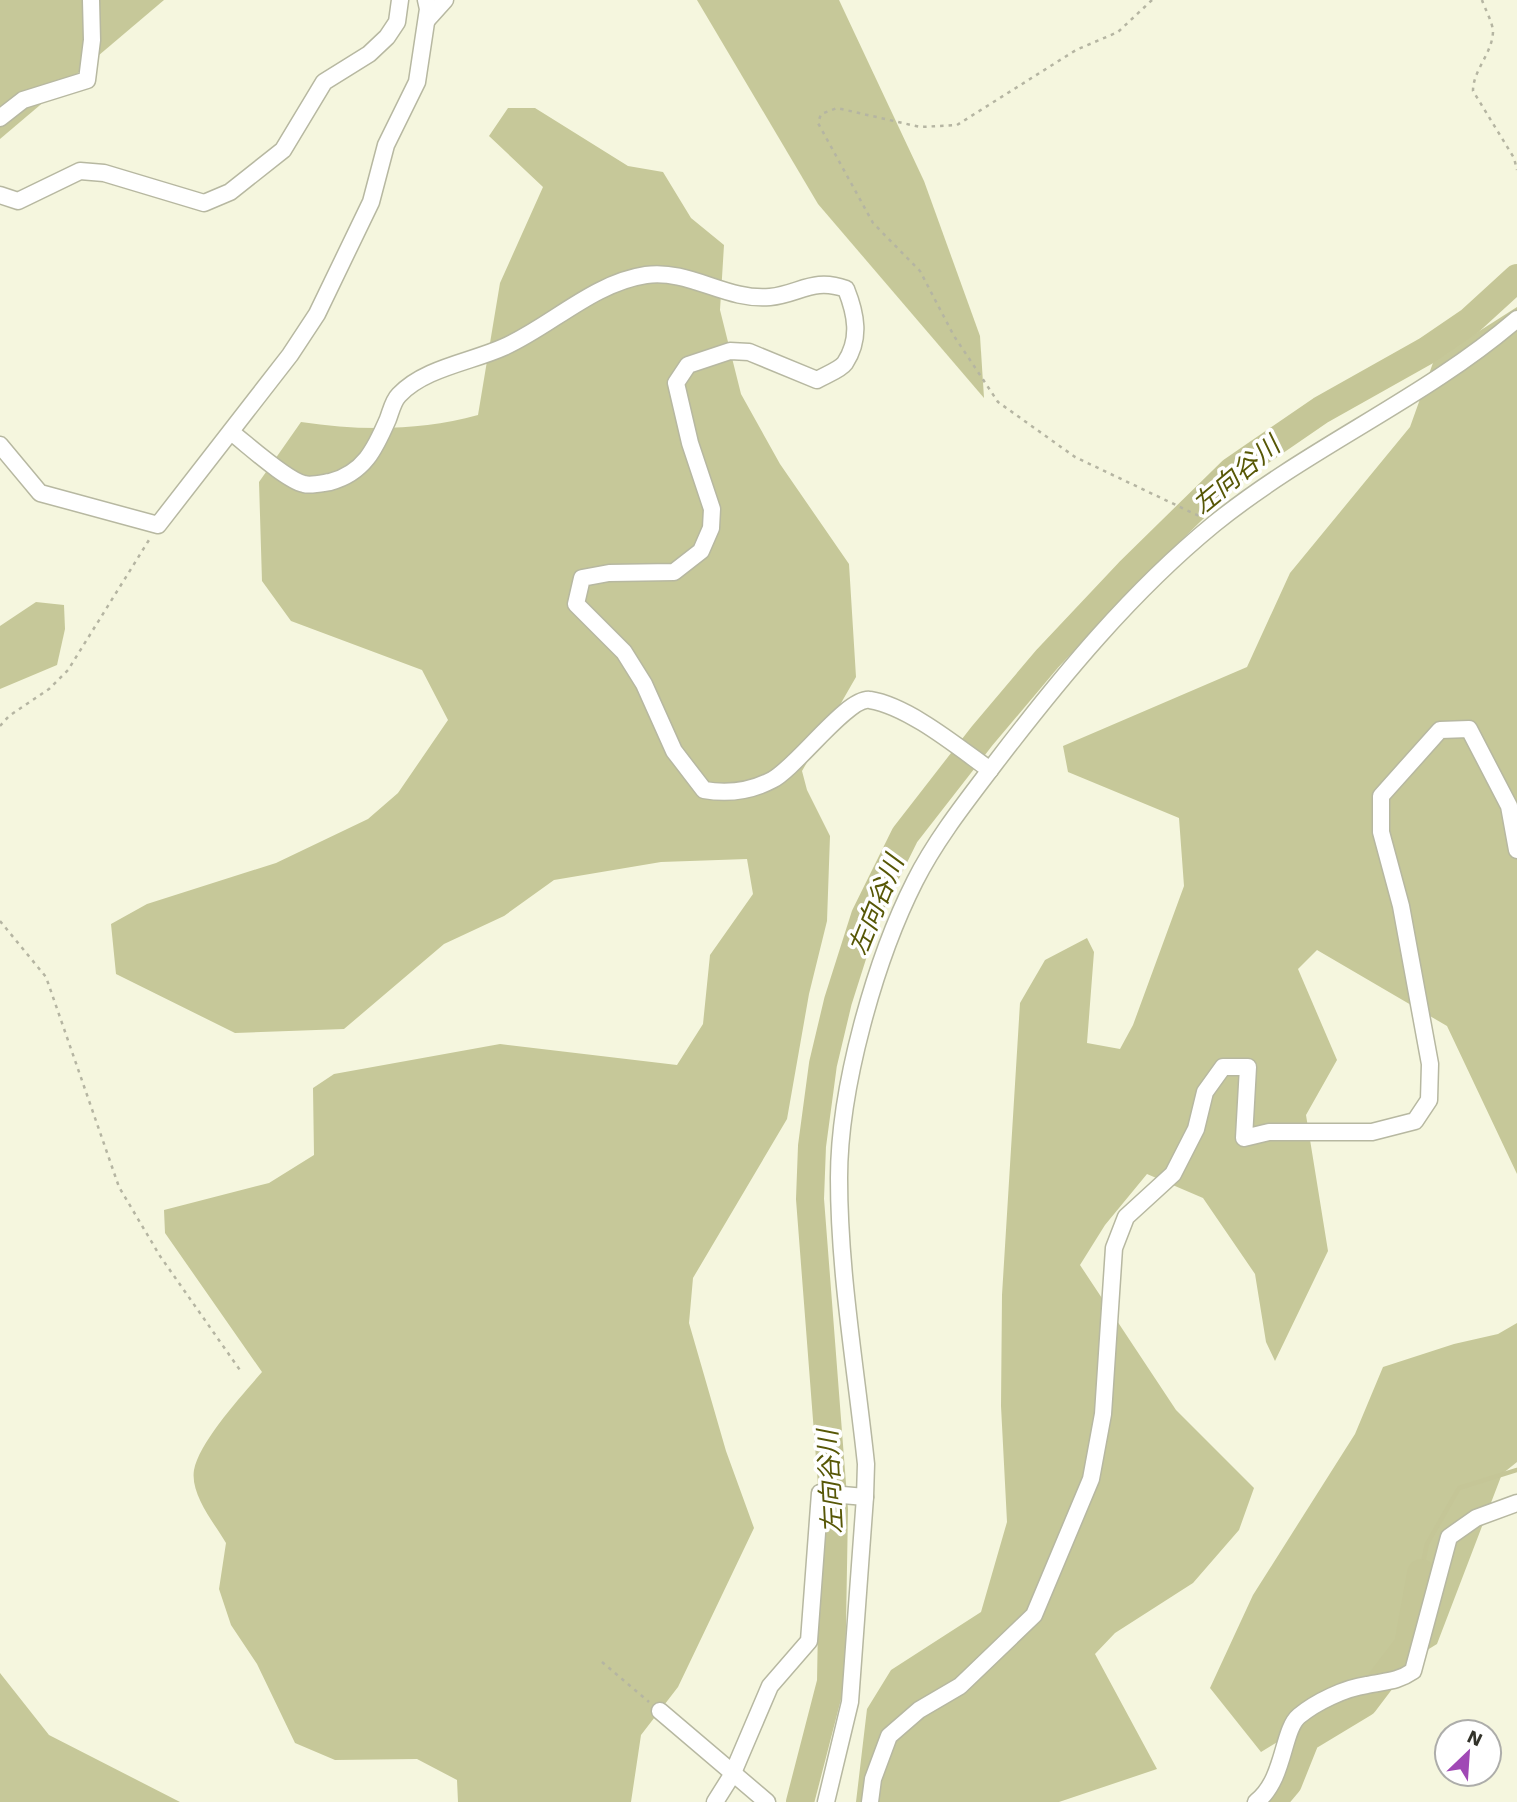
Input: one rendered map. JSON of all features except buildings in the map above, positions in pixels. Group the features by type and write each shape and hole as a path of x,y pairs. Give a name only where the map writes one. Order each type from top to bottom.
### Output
{"street":[{"path":"0,118 23,100 87,80 92,40 91,0"},
{"path":"0,195 18,201 80,171 104,173 204,203 230,192 283,150 324,82 369,54 387,37 397,22 400,0"},
{"path":"0,444 40,493 158,525 290,355 317,314 371,202 386,145 417,82 427,20 426,0"},
{"path":"427,20 445,0"},
{"path":"231,432 286,476 306,485 328,482 350,476 360,467 375,449 397,396 415,382 506,346 615,284 645,275 679,274 741,297 771,297 814,284 831,284 846,289 856,312 856,335 844,365 817,380 749,352 730,351 688,365 676,383 690,443 708,490 712,509 711,528 701,551 674,572 609,573 582,578 576,604 624,652 644,684 674,751 704,790 721,793 751,789 773,779 797,760 853,704 867,699 903,712 990,769"},
{"path":"826,1802 850,1702 866,1464 841,1225 839,1176 845,1118 863,1025 887,945 916,878 990,769 1124,606 1214,524 1329,442 1476,354 1517,320"},
{"path":"870,1802 873,1779 889,1736 919,1710 960,1686 1034,1615 1091,1479 1103,1413 1114,1248 1126,1217 1173,1174 1196,1129 1205,1092 1223,1067 1248,1067 1244,1138 1269,1132 1372,1132 1415,1122 1427,1104 1430,1064 1401,906 1381,832 1381,796 1440,730 1469,729 1509,806 1517,850"},
{"path":"715,1802 732,1775 770,1686 809,1641 820,1493 865,1497"},
{"path":"1256,1802 1275,1781 1296,1718 1321,1702 1364,1685 1397,1682 1413,1671 1450,1537 1476,1518 1517,1503"},
{"path":"660,1711 732,1775 767,1802"}],"path":[{"path":"1152,0 1118,32 1076,50 998,102 957,125 920,127 837,108 821,114 818,123 873,223 920,271 954,336 998,402 1075,457 1214,524"},
{"path":"1482,0 1493,31 1486,55 1473,80 1473,91 1514,158 1517,170"},
{"path":"0,726 9,716 50,689 68,670 158,525"},
{"path":"0,921 46,977 119,1187 160,1256 243,1373"},
{"path":"602,1662 660,1711"}],"green space":[{"path":"0,0 164,0 0,139"},
{"path":"697,0 839,0 924,181 980,336 984,398 818,204"},
{"path":"508,108 535,108 628,166 663,172 691,218 724,245 720,310 741,394 780,464 849,564 856,677 802,771 807,790 830,836 827,921 809,994 787,1119 693,1278 689,1323 726,1451 754,1528 678,1687 641,1735 631,1802 458,1802 457,1780 417,1759 335,1760 295,1743 257,1664 231,1625 219,1589 226,1543 204,1509 194,1480 194,1470 204,1446 262,1372 165,1233 164,1210 269,1183 314,1155 313,1088 334,1074 500,1044 677,1065 703,1024 710,955 753,894 747,859 661,862 554,880 504,916 444,944 344,1029 235,1033 116,974 111,924 147,904 276,863 368,819 398,793 448,720 422,670 291,621 262,581 259,482 301,422 390,428 434,424 478,415 500,283 543,187 489,136"},
{"path":"1517,307 1517,1174 1447,1026 1317,950 1298,969 1337,1060 1306,1115 1328,1251 1275,1361 1266,1342 1255,1274 1203,1198 1147,1174 1105,1225 1080,1265 1176,1410 1254,1488 1239,1530 1193,1583 1115,1633 1095,1654 1157,1769 1059,1802 856,1802 867,1709 891,1670 981,1612 1007,1522 1001,1406 1002,1295 1020,1003 1045,960 1087,938 1094,952 1087,1043 1120,1049 1133,1025 1184,886 1179,818 1068,772 1063,746 1247,667 1290,573 1410,427 1434,360"},
{"path":"36,602 64,605 65,629 57,665 0,689 0,626"},
{"path":"1517,1323 1517,1462 1502,1474 1437,1644 1261,1752 1210,1688 1253,1595 1355,1434 1383,1367 1454,1344 1498,1334"},
{"path":"0,1673 49,1735 180,1802 0,1802"}],"waterway":[{"name":"左向谷川","path":"800,1802 831,1682 834,1510 810,1199 812,1146 823,1064 838,1001 865,916 905,835 982,736 1047,659 1129,572 1232,471 1321,410 1426,351 1470,321 1517,278"},
{"path":"1421,1573 1427,1544 1459,1488 1517,1470"},
{"path":"1272,1802 1288,1783 1306,1738 1364,1703 1408,1645 1421,1573"}]}
